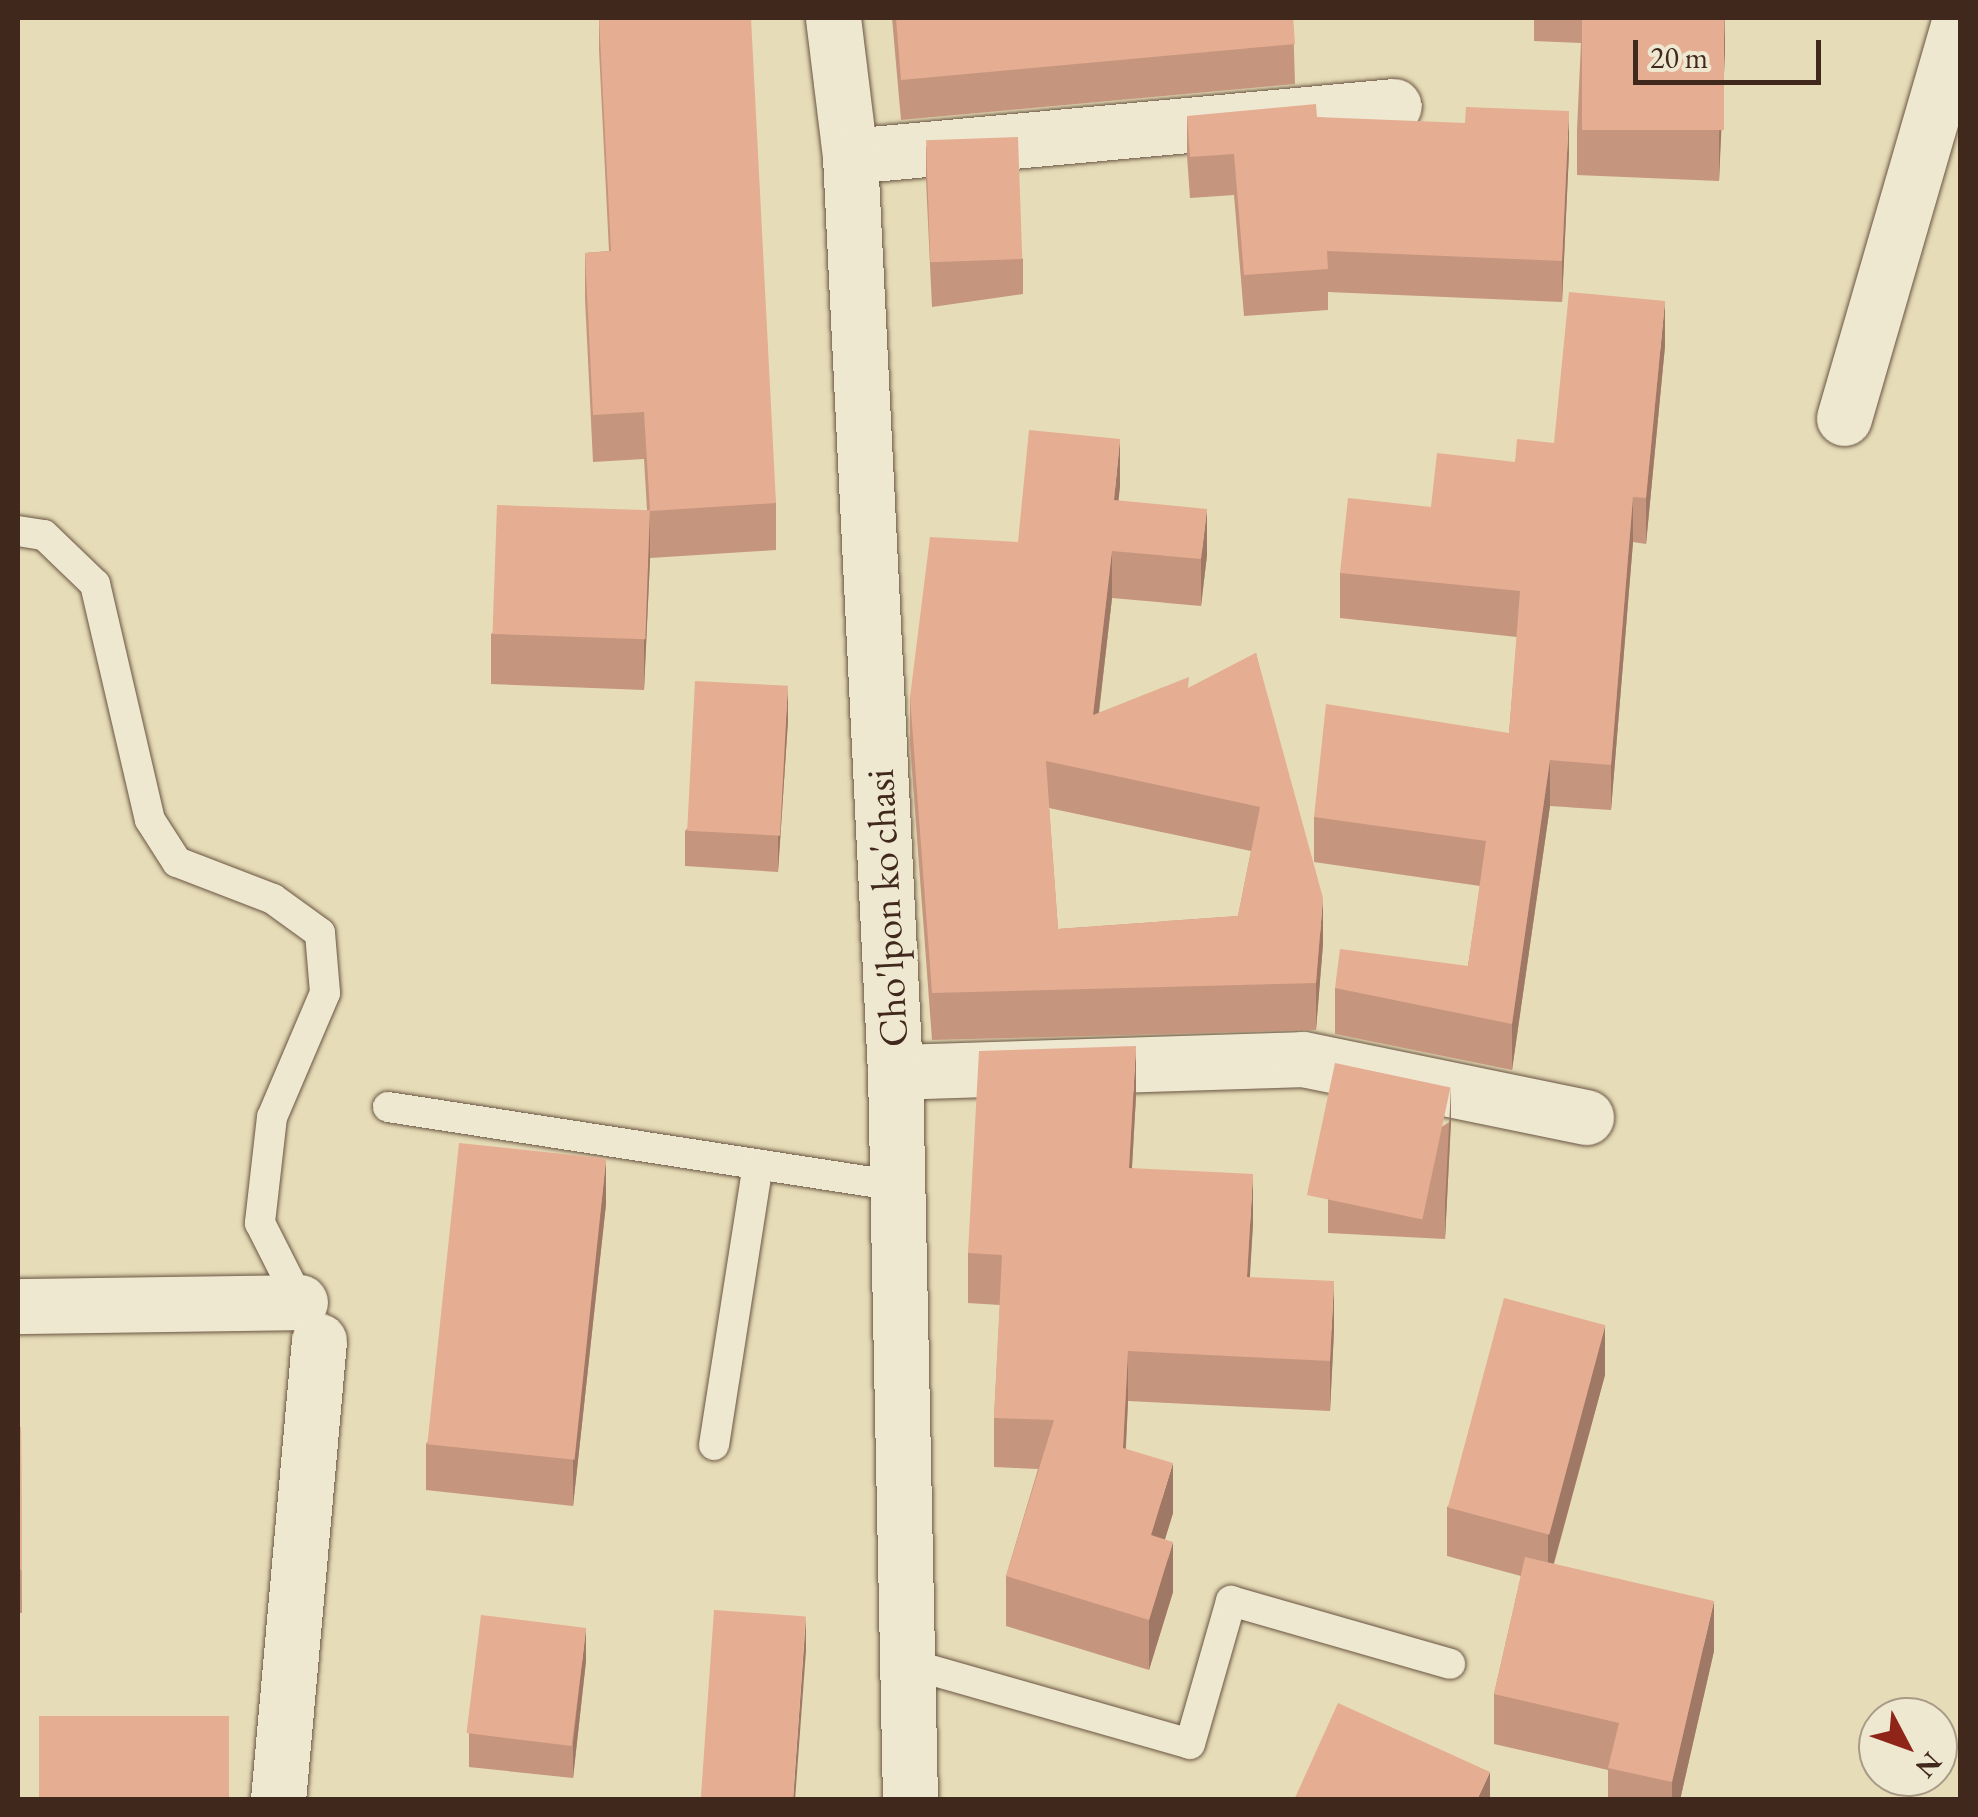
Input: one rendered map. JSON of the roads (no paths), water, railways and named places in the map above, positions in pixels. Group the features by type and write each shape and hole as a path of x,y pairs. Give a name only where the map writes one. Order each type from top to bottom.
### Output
{"street":[{"name":"Cho'lpon ko'chasi","path":"832,18 850,156 894,1072 910,1800"},
{"path":"1844,418 1960,18"},
{"path":"850,156 1394,106"},
{"path":"894,1072 1303,1059 1586,1116"},
{"path":"18,1306 310,1322 278,1800"}],"lane":[{"path":"18,531 44,535 94,584 150,820 177,862 273,899 320,932 325,994 272,1117 260,1223 310,1322"},
{"path":"388,1107 898,1186"},
{"path":"714,1446 758,1164"},
{"path":"906,1663 1190,1744 1231,1601 1450,1664"}]}
